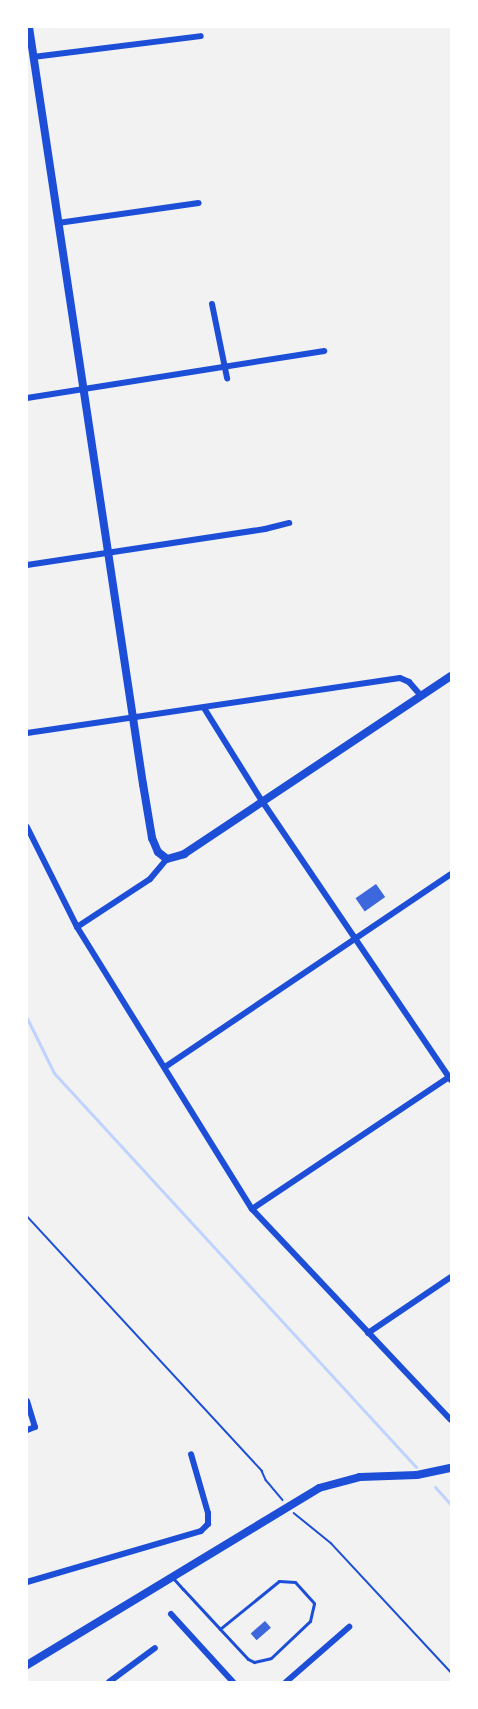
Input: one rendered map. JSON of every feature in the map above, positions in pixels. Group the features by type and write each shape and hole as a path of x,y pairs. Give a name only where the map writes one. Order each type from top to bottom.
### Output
{"street":[{"path":"29,27 152,838 158,852 167,859"},
{"path":"33,57 201,36"},
{"path":"58,223 199,203"},
{"path":"212,304 227,378"},
{"path":"27,398 324,351"},
{"path":"27,565 265,530 289,523"},
{"path":"77,927 150,879 167,859 184,854 451,676"},
{"path":"27,733 400,678 409,682 421,696"},
{"path":"204,708 262,801 450,1078 252,1209"},
{"path":"27,827 77,927 252,1209 451,1420"},
{"path":"165,1067 451,874"},
{"path":"368,1333 451,1277"},
{"path":"27,1401 35,1427 27,1430"},
{"path":"27,1582 201,1531 208,1524 208,1513 191,1454"},
{"path":"27,1665 303,1497 345,1479 417,1475 451,1468"},
{"path":"171,1614 233,1682"},
{"path":"286,1682 349,1627"},
{"path":"109,1682 155,1648"}],"lane":[{"path":"172,1577 220,1629 248,1659 266,1661 310,1621 314,1603 296,1582 279,1581 220,1629"}],"path":[{"path":"27,1216 262,1471 266,1480 287,1506 331,1543 451,1672"}],"building":[{"path":"376,884 385,897 365,911 356,898"},
{"path":"265,1621 271,1628 257,1640 251,1633"}],"waterway":[{"path":"27,1018 54,1073 416,1467"},
{"path":"435,1487 451,1505"}]}
